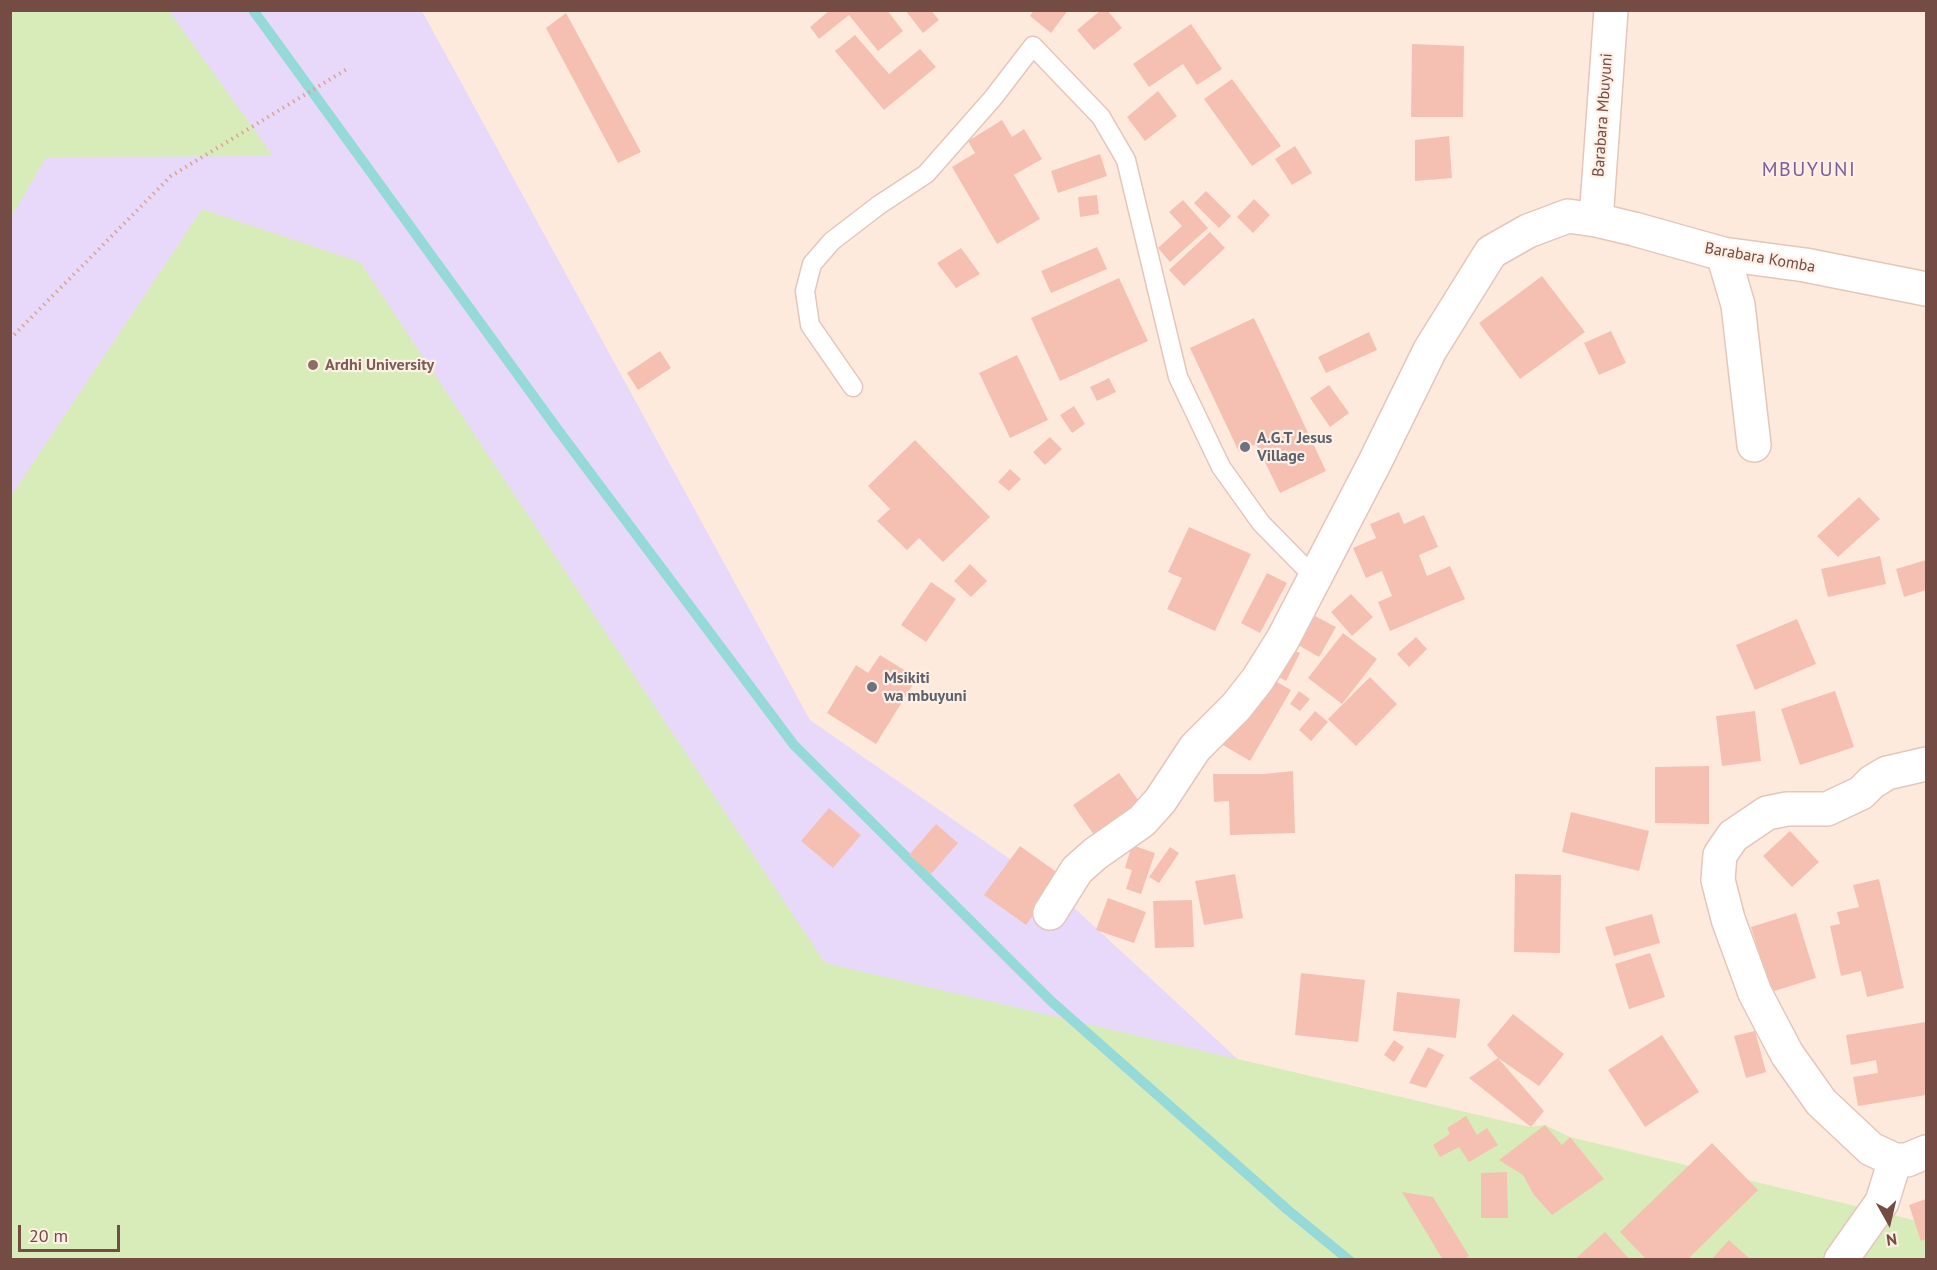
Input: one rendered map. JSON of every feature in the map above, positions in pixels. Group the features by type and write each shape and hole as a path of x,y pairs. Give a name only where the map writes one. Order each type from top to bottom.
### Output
{"street":[{"name":"Barabara Mbuyuni","path":"1596,220 1611,10"},
{"name":"Barabara Komba","path":"1050,913 1077,870 1142,821 1160,801 1195,748 1236,707 1258,679 1283,639 1430,350 1491,252 1528,231 1568,216 1596,220 1723,254 1805,265 1926,289"},
{"path":"1723,254 1738,305 1754,445"},
{"path":"1926,764 1887,773 1872,782 1861,793 1827,809 1787,809 1767,813 1733,836 1720,855 1718,880 1728,919 1755,993 1787,1054 1821,1102 1871,1149 1895,1160 1907,1160 1926,1152"},
{"path":"1841,1260 1882,1202 1895,1160"}],"lane":[{"path":"854,387 810,325 804,291 812,264 832,241 879,205 926,174 993,98 1033,46 1101,117 1126,160 1178,376 1221,467 1261,523 1314,577"}],"path":[{"path":"10,339 171,176 347,69"}],"shaded area":[{"name":"Ardhi University","path":"10,11 422,11 810,720 1056,891 1429,1236 11,1259"}],"green space":[{"path":"11,10 169,11 273,156 46,157 11,218"},
{"name":"Ardhi University","path":"202,209 360,262 825,963 1530,1127 1545,1125 1570,1137 1926,1223 1926,1260 11,1260 11,496"}],"building":[{"path":"830,10 887,10 903,31 878,51 849,15 819,39 810,27"},
{"path":"905,10 931,10 939,20 923,33"},
{"path":"1034,10 1068,10 1051,33 1030,16"},
{"path":"1101,10 1107,10 1122,28 1094,50 1077,30"},
{"path":"566,13 641,152 618,163 546,28"},
{"path":"1191,24 1222,69 1197,85 1183,64 1149,87 1133,64"},
{"path":"855,35 889,74 920,49 936,67 884,110 835,51"},
{"path":"1412,44 1464,46 1463,117 1411,117"},
{"path":"1232,79 1281,146 1252,166 1204,99"},
{"path":"1158,91 1177,116 1145,141 1127,117"},
{"path":"1002,120 1012,137 1024,129 1042,159 1014,175 1040,219 997,244 952,167 975,153 968,141"},
{"path":"1449,136 1452,178 1415,181 1415,140"},
{"path":"1295,146 1312,173 1292,185 1275,159"},
{"path":"1100,154 1107,176 1058,193 1051,171"},
{"path":"1206,191 1231,216 1219,228 1194,203"},
{"path":"1097,195 1099,214 1080,217 1078,197"},
{"path":"1254,199 1270,215 1253,233 1237,217"},
{"path":"1183,200 1208,228 1170,262 1158,248 1182,226 1169,212"},
{"path":"1210,232 1225,248 1184,286 1169,270"},
{"path":"1097,247 1107,269 1051,293 1041,271"},
{"path":"961,248 980,274 956,288 937,263"},
{"path":"1542,276 1585,332 1520,379 1479,323"},
{"path":"1119,278 1148,341 1060,381 1031,318"},
{"path":"1254,318 1326,471 1280,493 1256,444 1239,452 1190,348"},
{"path":"1611,331 1626,363 1599,375 1584,343"},
{"path":"1369,332 1377,350 1326,373 1318,357"},
{"path":"660,351 671,368 638,390 627,373"},
{"path":"1017,355 1048,420 1010,438 979,373"},
{"path":"1109,378 1116,392 1097,401 1090,387"},
{"path":"1329,385 1349,413 1330,427 1310,398"},
{"path":"1074,406 1085,424 1072,433 1060,415"},
{"path":"1050,437 1062,449 1045,465 1033,452"},
{"path":"915,440 990,517 943,562 919,538 907,550 877,521 890,509 868,486"},
{"path":"1010,469 1021,479 1009,491 998,482"},
{"path":"1859,497 1880,519 1838,557 1817,536"},
{"path":"1399,512 1404,524 1424,515 1438,547 1419,555 1427,576 1450,566 1465,599 1390,631 1378,602 1392,596 1382,571 1366,578 1353,548 1376,538 1370,524"},
{"path":"1189,527 1251,554 1215,631 1167,609 1182,578 1168,572"},
{"path":"1880,556 1886,584 1828,597 1821,569"},
{"path":"1926,560 1926,590 1904,597 1896,569"},
{"path":"970,564 987,581 971,597 954,581"},
{"path":"1267,573 1287,583 1260,633 1241,623"},
{"path":"931,582 956,599 926,642 901,625"},
{"path":"1351,594 1373,617 1352,636 1331,612"},
{"path":"1315,616 1336,627 1319,657 1298,645"},
{"path":"1797,619 1816,664 1755,690 1736,645"},
{"path":"1343,633 1377,659 1342,704 1308,678"},
{"path":"1416,637 1427,649 1409,667 1397,654"},
{"path":"1287,647 1300,653 1286,681 1273,674"},
{"path":"880,655 917,678 876,744 827,713 856,665 868,673"},
{"path":"1263,674 1291,690 1250,761 1223,745"},
{"path":"1370,677 1397,704 1356,746 1328,719"},
{"path":"1299,691 1310,699 1300,711 1290,704"},
{"path":"1835,691 1854,747 1800,765 1781,709"},
{"path":"1315,711 1328,722 1311,741 1299,730"},
{"path":"1755,711 1761,761 1722,766 1716,716"},
{"path":"1709,766 1709,824 1655,823 1655,767"},
{"path":"1293,771 1295,833 1230,835 1229,801 1214,802 1213,774 1264,774"},
{"path":"1119,773 1146,811 1099,842 1073,805"},
{"path":"829,808 861,835 833,868 801,841"},
{"path":"1571,812 1649,831 1639,871 1562,852"},
{"path":"936,824 958,843 931,874 909,855"},
{"path":"1790,831 1819,862 1792,887 1763,856"},
{"path":"1132,845 1155,853 1141,894 1126,889 1132,870 1125,868"},
{"path":"1020,846 1062,876 1026,925 984,895"},
{"path":"1170,847 1179,853 1159,883 1149,877"},
{"path":"1235,874 1243,918 1204,925 1195,881"},
{"path":"1515,874 1561,875 1560,953 1514,952"},
{"path":"1879,879 1904,988 1867,997 1861,971 1841,976 1830,926 1840,924 1837,912 1859,907 1853,885"},
{"path":"1108,898 1146,912 1134,943 1096,930"},
{"path":"1192,900 1194,947 1155,948 1153,901"},
{"path":"1796,913 1816,978 1771,992 1751,927"},
{"path":"1652,914 1660,943 1614,956 1605,927"},
{"path":"1650,953 1665,997 1629,1009 1615,964"},
{"path":"1301,973 1365,980 1358,1042 1295,1035"},
{"path":"1397,992 1460,999 1456,1038 1393,1031"},
{"path":"1513,1014 1564,1054 1539,1086 1498,1058 1487,1045"},
{"path":"1926,1022 1926,1095 1858,1106 1853,1077 1878,1073 1876,1060 1851,1065 1846,1035"},
{"path":"1755,1031 1766,1072 1746,1078 1734,1036"},
{"path":"1662,1035 1699,1092 1645,1127 1608,1070"},
{"path":"1394,1040 1404,1047 1394,1062 1384,1055"},
{"path":"1428,1047 1444,1055 1426,1088 1409,1083"},
{"path":"1498,1058 1544,1111 1531,1127 1469,1078"},
{"path":"1466,1116 1477,1135 1487,1128 1498,1145 1469,1162 1459,1147 1440,1157 1433,1145 1450,1134 1447,1128"},
{"path":"1545,1125 1562,1145 1570,1137 1604,1179 1552,1215 1534,1195 1523,1175 1499,1160"},
{"path":"1712,1143 1758,1190 1687,1260 1647,1260 1620,1232"},
{"path":"1507,1172 1508,1218 1481,1218 1481,1173"},
{"path":"1402,1192 1433,1197 1469,1256 1463,1260 1443,1260"},
{"path":"1926,1199 1926,1239 1921,1241 1909,1205"},
{"path":"1605,1232 1630,1260 1574,1260"},
{"path":"1729,1240 1751,1260 1711,1260"}],"waterway":[{"path":"253,10 558,430 794,745 1051,1001 1289,1211 1349,1260"}],"place":[{"name":"Ardhi University","path":"313,365"},
{"name":"A.G.T Jesus Village","path":"1245,447"},
{"name":"Msikiti wa mbuyuni","path":"872,687"}],"district":[{"name":"MBUYUNI","path":"1809,170"}]}
